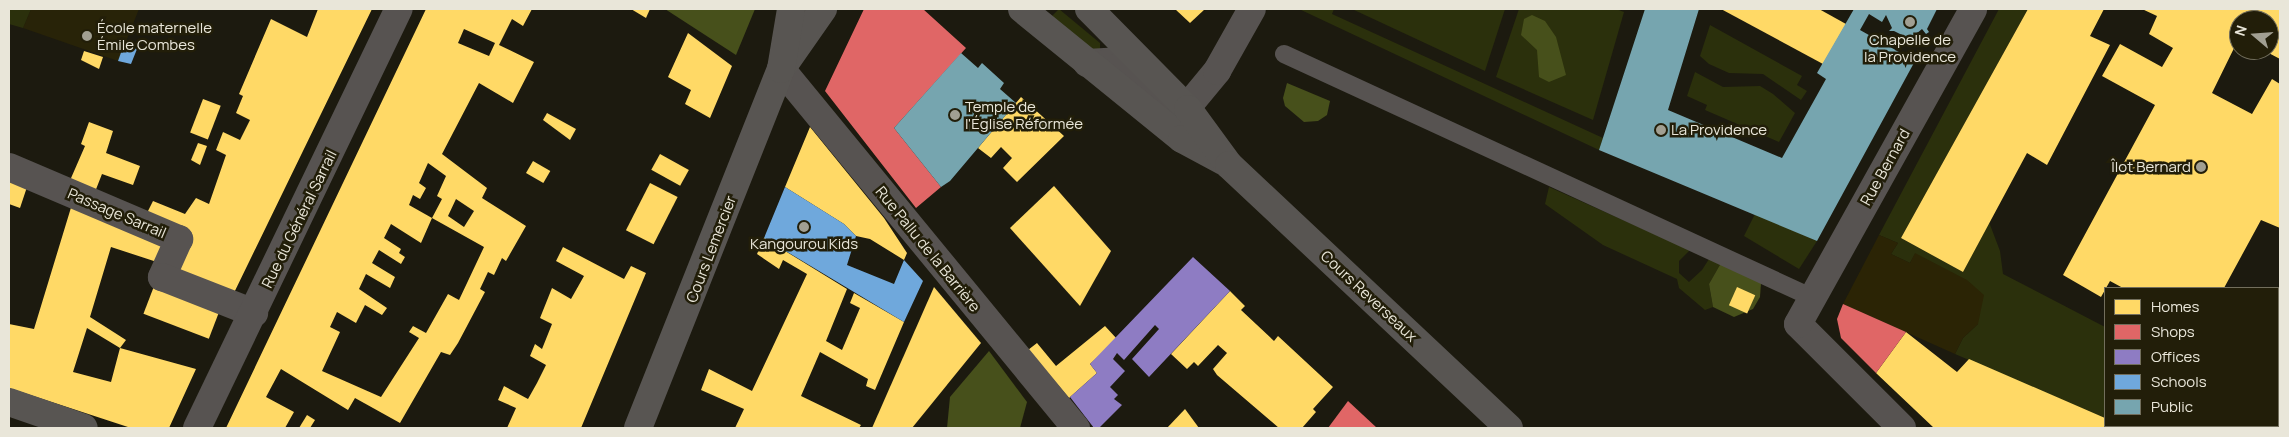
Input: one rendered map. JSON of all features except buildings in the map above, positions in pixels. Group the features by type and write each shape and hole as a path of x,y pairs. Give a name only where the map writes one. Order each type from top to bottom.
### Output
{"main road":[{"name":"Cours Lemercier","path":"638,428 781,69 792,9"},
{"name":"Cours Lemercier","path":"781,69 823,9"},
{"name":"Cours Reverseaux","path":"1022,9 1086,63 1182,139 1230,165"},
{"name":"Cours Reverseaux","path":"1088,9 1188,109 1230,165 1509,428"},
{"path":"9,402 84,428"}],"street":[{"name":"Rue du Général Sarrail","path":"197,428 400,9"},
{"path":"1086,63 1109,62 1120,66 1175,115 1180,117 1217,71 1252,9"},
{"name":"Rue Bernard","path":"1902,428 1798,324 1973,9"},
{"name":"Rue Pallu de la Barrière","path":"781,69 1076,428"},
{"name":"Passage Sarrail","path":"9,167 178,239 162,277 254,313"}],"lane":[{"path":"1284,54 1813,298"}],"shaded area":[{"name":"École maternelle Émile Combes","path":"31,9 139,9 118,61 23,28"}],"green space":[{"path":"9,9 31,9 23,28 9,24"},
{"path":"665,9 755,9 736,55"},
{"path":"1059,9 1100,43 1100,51 1095,53 1050,18"},
{"path":"1299,9 1334,9 1332,14 1603,138 1599,150"},
{"path":"1352,9 1505,9 1485,71"},
{"path":"1519,9 1616,9 1624,12 1593,120 1496,77"},
{"path":"1999,9 2028,9 1901,238 1963,272 1989,222 2000,251 2003,274 2104,326 2104,418 1955,354 1963,338 1978,324 1915,254 1910,263 1891,254 1898,243 1879,235"},
{"path":"1532,15 1545,21 1556,37 1566,75 1549,82 1539,77 1537,50 1521,35 1524,19"},
{"path":"1710,25 1802,76 1797,85 1807,91 1801,100 1763,74 1729,73 1709,64 1700,56"},
{"path":"1695,72 1723,87 1760,86 1773,94 1795,113 1779,142 1705,110 1707,105 1687,96"},
{"path":"1287,83 1330,101 1327,115 1318,121 1304,122 1285,106 1283,98"},
{"path":"1549,187 1690,250 1679,261 1679,273 1689,282 1702,270 1709,259 1721,263 1709,284 1713,307 1705,310 1679,288 1677,279 1603,245 1545,204"},
{"path":"1755,214 1817,241 1799,269 1744,236"},
{"path":"1721,263 1761,283 1760,297 1753,309 1734,317 1713,307 1709,284"},
{"path":"989,351 1027,402 1020,428 947,428 950,397"}],"sand":[{"path":"1879,235 1898,243 1891,254 1910,263 1915,253 1967,280 1984,295 1978,324 1963,338 1955,354 1843,304"}],"place":[{"name":"Chapelle de la Providence","path":"1910,22"},
{"name":"École maternelle Émile Combes","path":"87,36"},
{"name":"Temple de l'Église Réformée","path":"955,115"},
{"name":"La Providence","path":"1661,130"},
{"name":"Îlot Bernard","path":"2201,167"},
{"name":"Kangourou Kids","path":"804,227"}]}
